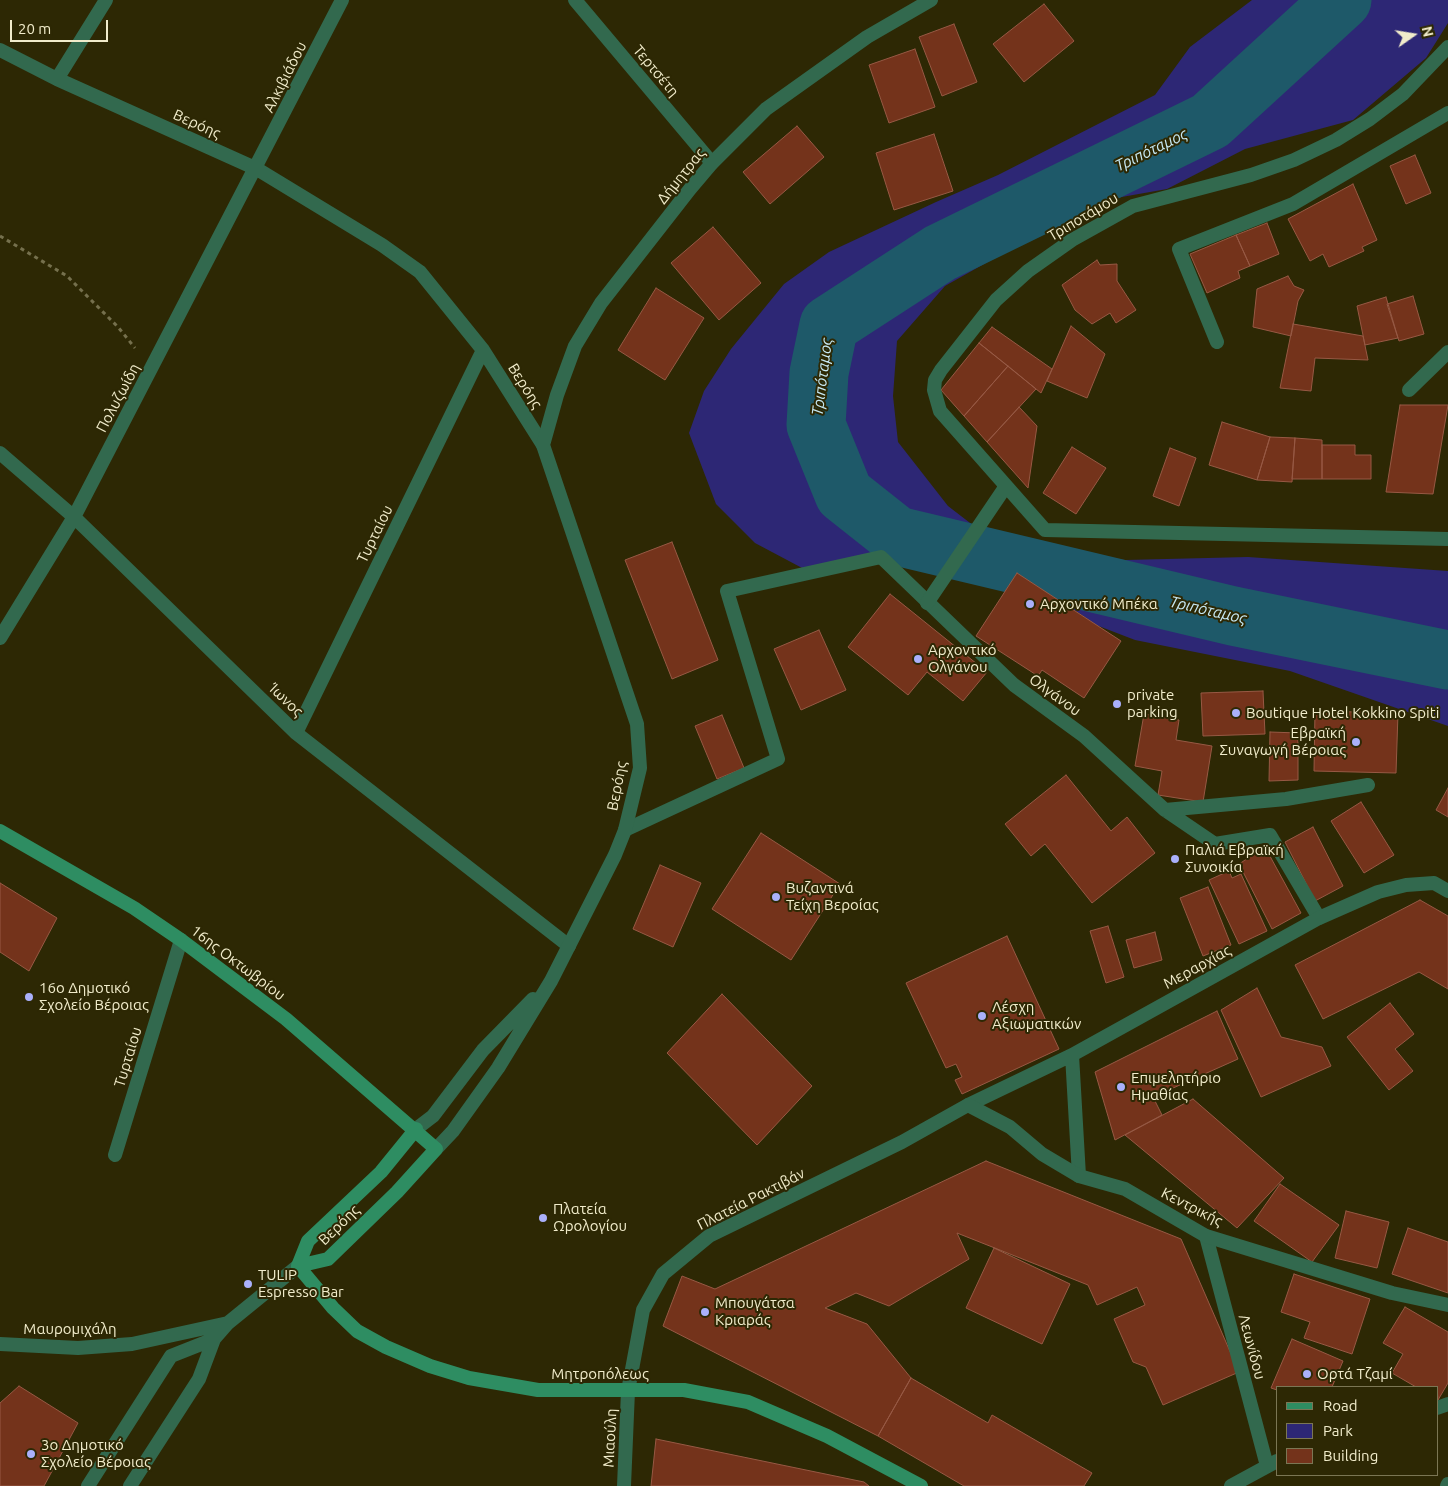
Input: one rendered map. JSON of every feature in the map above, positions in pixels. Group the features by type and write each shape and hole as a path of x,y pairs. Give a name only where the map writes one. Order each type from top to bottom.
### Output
{"main road":[{"name":"16ης Οκτωβρίου","path":"0,831 134,908 181,940 286,1020 416,1129 436,1149"},
{"name":"Βερόης","path":"298,1266 308,1241 381,1172 416,1129"},
{"name":"Βερόης","path":"298,1266 328,1259 397,1192 436,1149"},
{"name":"Μητροπόλεως","path":"298,1266 333,1308 357,1331 386,1347 430,1366 469,1378 538,1390 684,1390 748,1402 827,1436 922,1486"}],"street":[{"path":"57,79 106,0"},
{"name":"Αλκιβιάδου","path":"256,169 342,0"},
{"name":"Τερτσέτη","path":"575,0 712,163"},
{"name":"Δήμητρας","path":"543,445 557,395 575,346 600,303 712,163 766,109 867,37 931,0"},
{"name":"Τριποτάμου","path":"1448,47 1403,94 1370,120 1336,140 1294,160 1251,175 1133,206 1072,240 1028,271 996,300 941,370 935,380 934,390 940,411 1045,530 1448,539"},
{"name":"Βερόης","path":"0,50 57,79 256,169 382,245 420,272 483,350 543,445 637,724 640,768 625,830 615,855 551,981 498,1068 453,1131 436,1149"},
{"path":"1217,342 1179,249 1293,204 1448,113"},
{"name":"Πολυζωίδη","path":"0,638 74,517 256,169"},
{"name":"Τυρταίου","path":"296,733 483,350"},
{"path":"1410,390 1448,352"},
{"name":"Ίωνος","path":"0,453 74,517 296,733 569,946"},
{"path":"927,603 1006,486"},
{"name":"Ολγάνου","path":"625,830 778,759 727,591 881,557 1014,685 1084,736 1165,810 1215,844 1270,835 1319,918"},
{"path":"1165,810 1286,799 1368,785"},
{"name":"Μεραρχίας","path":"968,1105 1072,1055 1319,918 1378,892 1406,885 1434,883 1448,891"},
{"name":"Τυρταίου","path":"115,1155 181,940"},
{"name":"Βερόης","path":"416,1129 433,1116 483,1050 551,981"},
{"path":"1072,1055 1078,1176"},
{"name":"Κεντρικής","path":"968,1105 1010,1127 1042,1154 1078,1176 1125,1189 1206,1236 1392,1292 1448,1304"},
{"name":"Πλατεία Ρακτιβάν","path":"628,1391 643,1310 663,1274 709,1236 902,1142 968,1105"},
{"name":"Λεωνίδου","path":"1206,1236 1272,1463"},
{"path":"130,1486 199,1380 214,1339 228,1323 298,1266"},
{"name":"Μαυρομιχάλη","path":"0,1344 78,1348 132,1344 228,1323"},
{"path":"88,1486 171,1356 214,1339"},
{"name":"Μιαούλη","path":"624,1486 628,1391"},
{"path":"1231,1486 1272,1463"}],"path":[{"path":"0,236 67,276 118,327 152,368"}],"green space":[{"path":"1252,0 1448,0 1448,23 1426,58 1353,120 1245,149 1167,189 1116,198 1069,216 945,286 897,341 893,396 898,442 948,506 974,526 944,570 881,557 804,569 755,543 716,504 689,433 704,391 731,349 784,284 829,252 998,175 1155,95 1190,47"},
{"path":"980,531 1049,551 1125,560 1248,557 1448,571 1448,726 1290,671 1135,640 1096,625 1057,598 953,572"}],"building":[{"path":"1044,4 1074,41 1024,82 993,44"},
{"path":"954,24 977,82 942,96 919,37"},
{"path":"915,49 935,107 889,123 869,65"},
{"path":"797,126 824,157 770,204 743,172"},
{"path":"934,134 953,191 894,210 876,153"},
{"path":"1415,155 1431,193 1406,204 1390,166"},
{"path":"1353,184 1377,240 1362,247 1364,251 1329,267 1323,254 1310,261 1288,219"},
{"path":"1267,223 1279,254 1250,266 1236,235"},
{"path":"713,227 761,283 719,320 671,263"},
{"path":"1236,235 1250,266 1238,271 1240,278 1207,293 1190,254"},
{"path":"1097,260 1100,265 1117,264 1117,281 1136,310 1116,323 1110,313 1092,324 1075,310 1062,285"},
{"path":"1288,276 1294,286 1304,290 1298,301 1291,336 1253,327 1257,289"},
{"path":"656,288 704,318 665,380 618,350"},
{"path":"1413,296 1424,334 1399,341 1387,304"},
{"path":"1386,297 1398,338 1365,345 1357,306"},
{"path":"1293,324 1363,336 1368,360 1315,358 1311,391 1280,388"},
{"path":"1071,326 1105,354 1087,398 1047,381"},
{"path":"992,327 1052,369 1041,393 979,343"},
{"path":"979,343 1008,366 964,416 941,390"},
{"path":"1008,366 1036,389 987,442 964,416"},
{"path":"1400,405 1448,405 1433,494 1386,492"},
{"path":"1019,407 1037,426 1028,488 987,442"},
{"path":"1222,422 1270,437 1257,480 1209,465"},
{"path":"1270,437 1295,438 1292,482 1257,480"},
{"path":"1295,438 1322,440 1322,479 1292,479"},
{"path":"1322,445 1355,445 1355,455 1371,455 1371,479 1322,479"},
{"path":"1072,447 1106,468 1076,514 1043,493"},
{"path":"1170,448 1196,458 1179,506 1153,496"},
{"path":"672,542 718,660 672,679 625,560"},
{"name":"Αρχοντικό Μπέκα","path":"1017,573 1121,641 1084,698 1042,670 1038,676 976,636"},
{"name":"Αρχοντικό Ολγάνου","path":"890,594 987,672 963,701 927,672 908,695 848,647"},
{"path":"819,630 846,690 801,710 774,649"},
{"path":"1263,691 1265,734 1203,736 1201,693"},
{"name":"Εβραϊκή Συναγωγή Βέροιας","path":"1315,711 1398,713 1396,773 1314,771"},
{"path":"1144,714 1179,720 1176,740 1212,746 1203,802 1158,795 1162,771 1135,766"},
{"path":"722,715 744,768 717,779 695,726"},
{"path":"1270,732 1298,733 1298,780 1269,781"},
{"path":"1066,775 1111,831 1127,817 1155,853 1092,903 1045,844 1031,856 1005,824"},
{"path":"1448,788 1448,817 1436,810"},
{"path":"1361,802 1394,855 1364,873 1331,821"},
{"path":"1313,827 1343,886 1315,901 1285,842"},
{"name":"Βυζαντινά Τείχη Βεροίας","path":"761,833 840,884 791,960 712,909"},
{"path":"1265,847 1301,913 1272,929 1239,864"},
{"path":"660,865 701,883 673,947 633,929"},
{"path":"1229,871 1232,878 1241,874 1267,931 1239,944 1209,880"},
{"path":"0,883 57,918 29,971 0,952"},
{"path":"1208,887 1231,945 1203,956 1180,898"},
{"path":"1420,900 1448,916 1448,989 1419,972 1323,1019 1295,965"},
{"path":"1108,926 1124,977 1106,983 1090,931"},
{"path":"1155,932 1162,960 1134,968 1126,940"},
{"name":"Λέσχη Αξιωματικών","path":"1007,936 1059,1049 962,1094 955,1080 962,1077 956,1064 946,1068 906,983"},
{"path":"1257,988 1281,1037 1322,1047 1331,1066 1261,1097 1221,1010"},
{"path":"722,994 812,1086 757,1145 667,1053"},
{"path":"1390,1003 1414,1034 1395,1049 1413,1071 1389,1090 1347,1037"},
{"path":"1217,1011 1238,1059 1153,1097 1162,1115 1115,1140 1095,1072"},
{"path":"1193,1099 1284,1178 1237,1228 1125,1135"},
{"path":"986,1161 1181,1239 1239,1372 1163,1405 1146,1367 1133,1362 1114,1319 1145,1305 1137,1287 1097,1305 1088,1285 957,1233 969,1259 889,1306 856,1293 825,1308 867,1324 911,1378 878,1436 663,1326 682,1276 715,1289"},
{"path":"1280,1184 1339,1225 1312,1262 1254,1221"},
{"path":"1346,1211 1389,1222 1377,1268 1335,1258"},
{"path":"1408,1228 1448,1242 1448,1293 1392,1274"},
{"path":"994,1248 1070,1284 1042,1344 966,1308"},
{"path":"1294,1274 1370,1299 1352,1354 1304,1338 1310,1322 1281,1312"},
{"path":"1405,1307 1448,1332 1448,1383 1438,1400 1438,1386 1414,1386 1392,1373 1403,1354 1383,1343"},
{"name":"Ορτά Τζαμί","path":"1292,1339 1343,1361 1332,1386 1276,1386 1276,1390 1271,1388"},
{"path":"911,1378 988,1423 992,1415 1092,1473 1084,1486 964,1486 878,1436"},
{"name":"3ο Δημοτικό Σχολείο Βέροιας","path":"19,1386 78,1423 44,1486 0,1486 0,1403"},
{"path":"656,1439 864,1482 869,1486 651,1486"}],"waterway":[{"name":"Τριπόταμος","path":"1342,0 1210,121 940,253 829,325 819,373 816,425 844,494 897,536 1233,616 1448,660"}],"place":[{"name":"Αρχοντικό Μπέκα","path":"1030,604"},
{"name":"Αρχοντικό Ολγάνου","path":"918,659"},
{"name":"private parking","path":"1117,704"},
{"name":"Boutique Hotel Kokkino Spiti","path":"1236,713"},
{"name":"Εβραϊκή Συναγωγή Βέροιας","path":"1356,742"},
{"name":"Παλιά Εβραϊκή Συνοικία","path":"1175,859"},
{"name":"Βυζαντινά Τείχη Βεροίας","path":"776,897"},
{"name":"16ο Δημοτικό Σχολείο Βέροιας","path":"29,997"},
{"name":"Λέσχη Αξιωματικών","path":"982,1016"},
{"name":"Επιμελητήριο Ημαθίας","path":"1121,1087"},
{"name":"Πλατεία Ωρολογίου","path":"543,1218"},
{"name":"TULIP Espresso Bar","path":"248,1284"},
{"name":"Μπουγάτσα Κριαράς","path":"705,1312"},
{"name":"Ορτά Τζαμί","path":"1307,1374"},
{"name":"3ο Δημοτικό Σχολείο Βέροιας","path":"31,1454"}]}
